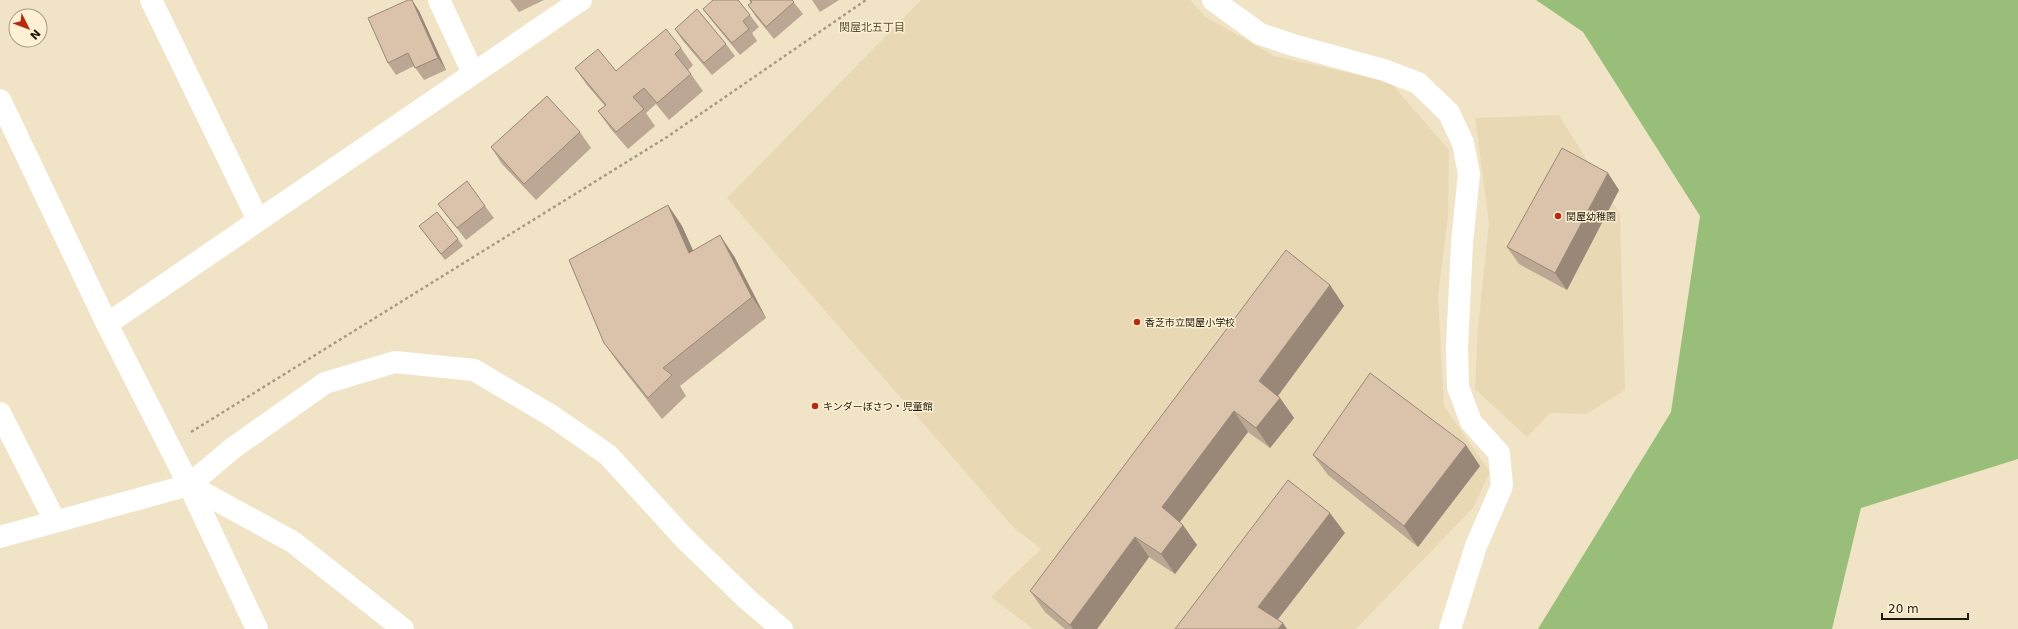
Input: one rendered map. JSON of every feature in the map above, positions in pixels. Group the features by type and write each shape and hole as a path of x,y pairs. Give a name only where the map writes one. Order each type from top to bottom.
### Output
{"street":[{"path":"151,0 258,220"},
{"path":"439,0 473,73"},
{"path":"107,324 581,0"},
{"path":"1213,0 1260,34 1384,70 1418,83 1449,113 1463,143 1469,174 1462,243 1457,347 1458,386 1471,422 1499,453 1502,486 1476,546 1450,629"},
{"path":"0,100 107,324 189,485 257,629"},
{"path":"0,537 189,485 233,448 325,383 395,362 474,370 552,416 608,455 685,540 748,600 782,629"},
{"path":"0,413 55,521"},
{"path":"189,485 293,542 403,629"}],"path":[{"path":"169,446 667,137 866,0"}],"shaded area":[{"name":"香芝市立関屋小学校","path":"921,0 1190,0 1206,17 1274,56 1390,82 1449,150 1448,216 1438,295 1444,406 1490,472 1473,508 1356,629 1033,629 991,597 1041,549 1014,528 727,198"},
{"path":"1559,115 1620,214 1625,390 1587,414 1550,413 1527,437 1475,389 1478,327 1489,223 1475,118"}],"green space":[{"path":"1536,0 2018,0 2018,459 1861,508 1832,629 1538,629 1671,412 1700,216 1583,32"}],"building":[{"path":"408,0 412,0 438,58 415,68 408,53 388,63 368,18"},
{"path":"713,0 738,0 750,15 743,21 749,29 732,43 703,9"},
{"path":"750,0 792,0 794,2 766,27 748,5 752,2"},
{"path":"697,9 726,44 704,63 675,29"},
{"path":"666,29 681,48 675,54 691,74 657,103 644,88 633,97 644,109 616,132 598,111 606,105 575,68 598,49 616,71"},
{"path":"547,96 580,132 524,184 491,147"},
{"path":"1562,148 1608,173 1555,273 1507,247"},
{"path":"467,181 485,206 457,228 438,204"},
{"path":"668,205 689,253 720,235 752,297 663,368 672,375 648,398 604,343 569,260"},
{"path":"437,212 458,239 441,254 419,226"},
{"path":"1286,250 1330,285 1259,381 1280,398 1256,428 1234,411 1162,507 1183,525 1161,554 1135,537 1070,625 1030,591"},
{"path":"1370,373 1466,445 1404,526 1313,455"},
{"path":"1288,480 1330,513 1258,607 1283,623 1278,629 1175,629"}],"place":[{"name":"関屋幼稚園","path":"1558,216"},
{"name":"香芝市立関屋小学校","path":"1137,322"},
{"name":"キンダーぼさつ・児童館","path":"815,406"}],"district":[{"name":"関屋北五丁目","path":"872,27"}]}
